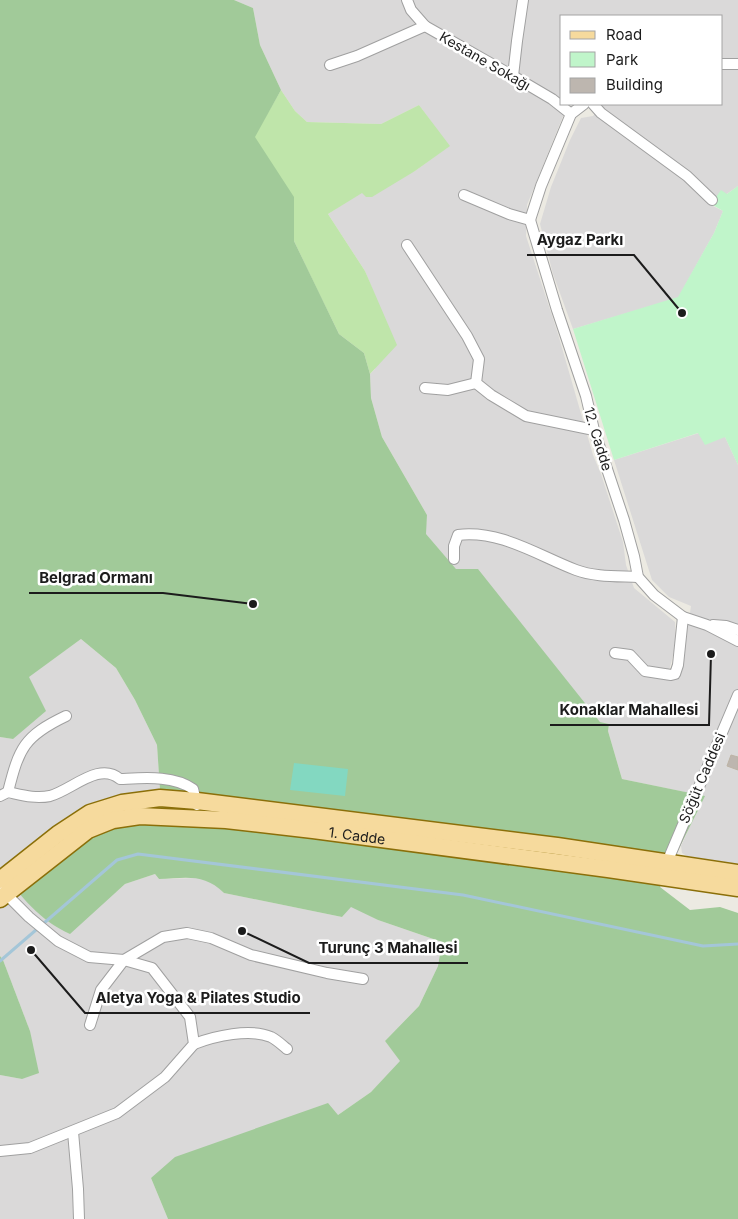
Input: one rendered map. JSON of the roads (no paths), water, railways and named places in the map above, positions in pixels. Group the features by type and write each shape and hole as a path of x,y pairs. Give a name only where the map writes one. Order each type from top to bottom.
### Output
{"main road":[{"name":"1. Cadde","path":"1,891 58,834 90,813 122,803 160,798 557,846 664,869 738,888"},
{"name":"1. Cadde","path":"1,891 88,830 113,820 140,816 197,818 664,869 738,873"}],"street":[{"name":"Kestane Sokağı","path":"406,0 411,10 424,26 552,99 571,114"},
{"path":"513,76 516,41 523,0"},
{"path":"330,65 357,56 424,26"},
{"path":"723,64 738,64"},
{"path":"464,195 509,214 530,220 541,186 571,114 583,105"},
{"path":"594,105 601,113 687,176 712,200"},
{"name":"12. Cadde","path":"530,220 557,310 586,396 594,430 624,520 638,577"},
{"path":"407,246 467,336 479,359 476,383"},
{"path":"476,383 491,395 526,416 594,430"},
{"path":"425,388 448,390 476,383"},
{"path":"454,559 454,546 458,535 475,533 514,543 578,571 638,577 654,595 684,617 738,630"},
{"path":"615,652 630,655 645,671 675,674 678,665 684,617"},
{"path":"707,624 738,641"},
{"name":"Söğüt Caddesi","path":"664,869 738,695"},
{"path":"66,716 45,726 26,741 16,761 4,794 30,797 50,796 103,772 113,773 120,779 150,777 184,783 193,790 197,801 197,818"},
{"path":"1,891 58,941 89,957 124,960 152,968 190,1017 194,1044"},
{"path":"90,1025 101,990 124,960 163,937 187,933 212,938 251,955 327,973 363,979"},
{"path":"0,1151 30,1148 117,1113 165,1077 194,1044 215,1036 247,1033 271,1037 287,1048"},
{"path":"73,1132 79,1219"}],"waterway":[{"path":"0,961 117,860 138,854 463,895 703,946 738,944"}],"place":[{"name":"Aygaz Parkı","path":"682,313"},
{"name":"Belgrad Ormanı","path":"253,604"},
{"name":"Konaklar Mahallesi","path":"711,654"},
{"name":"Turunç 3 Mahallesi","path":"242,931"},
{"name":"Aletya Yoga & Pilates Studio","path":"31,950"}]}
